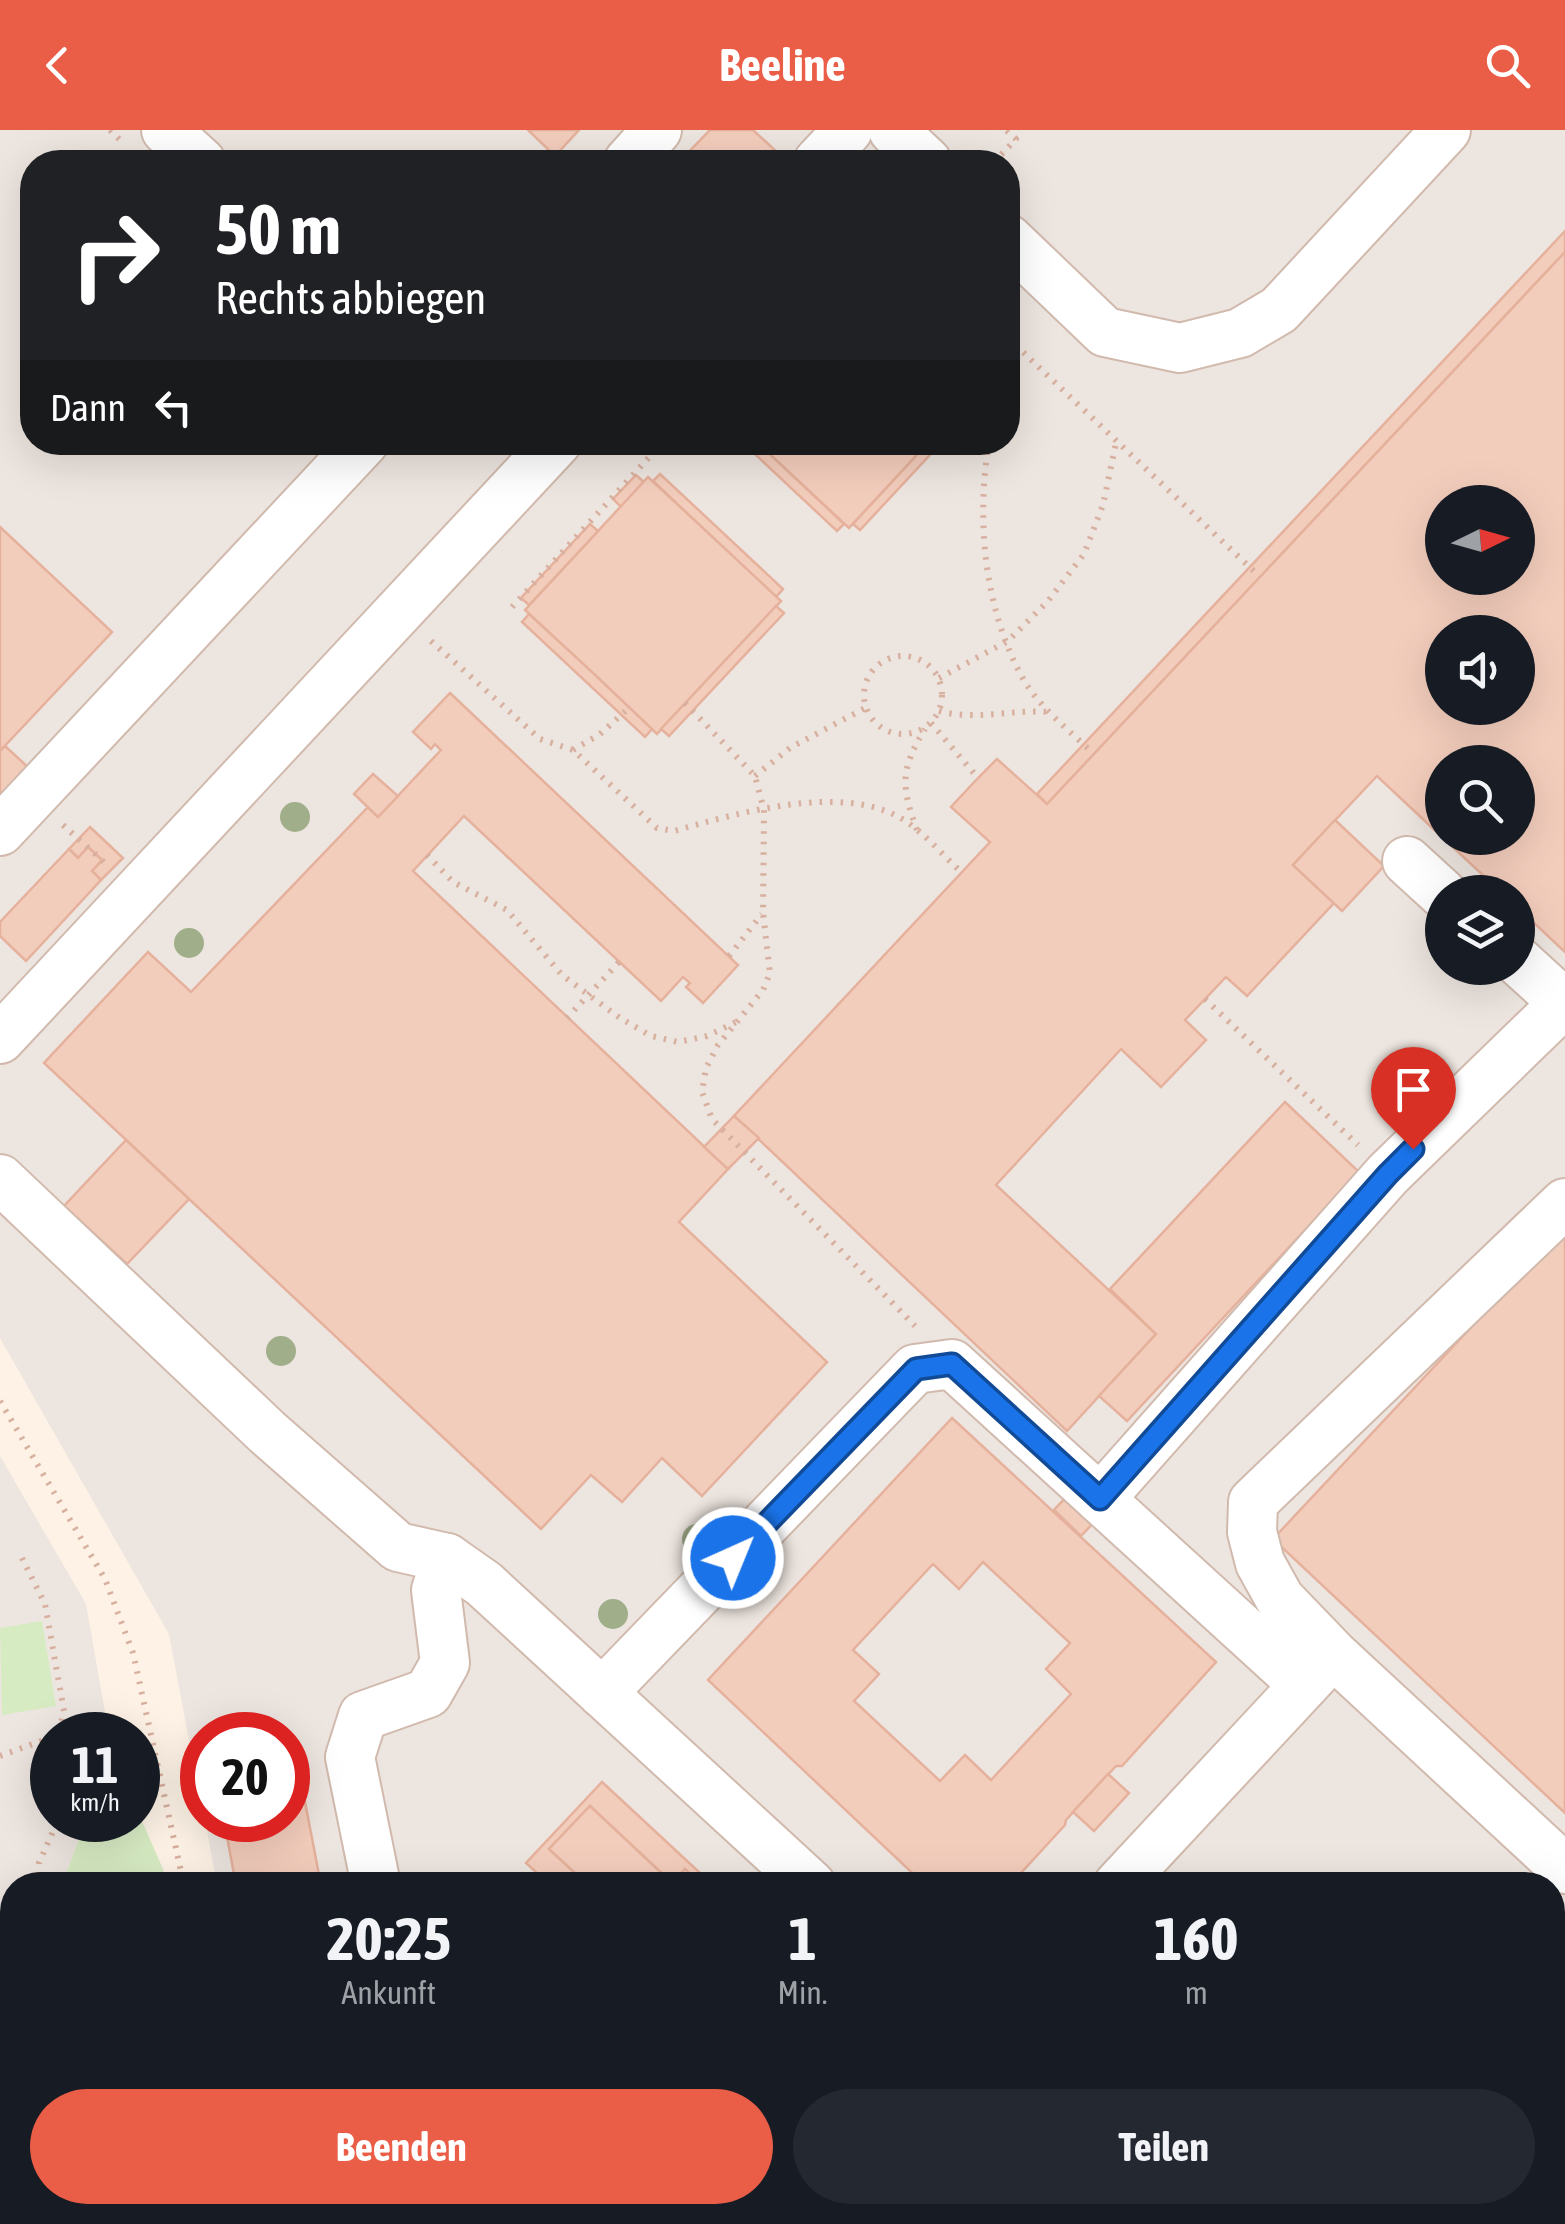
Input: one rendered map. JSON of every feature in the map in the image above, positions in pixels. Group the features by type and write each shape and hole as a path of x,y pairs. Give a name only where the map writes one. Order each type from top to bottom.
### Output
{"lane":[{"path":"166,130 188,150"},
{"path":"639,150 657,130"},
{"path":"829,150 848,130"},
{"path":"894,130 915,150"},
{"path":"1020,251 1105,332 1180,348 1240,333 1279,310 1446,130"},
{"path":"0,831 352,455"},
{"path":"0,1039 545,455"},
{"path":"1407,861 1425,877"},
{"path":"1100,1499 1388,1174 1564,1003 1535,977"},
{"path":"0,1180 267,1432 398,1547 447,1558 484,1584 797,1872"},
{"path":"1318,1670 1260,1563 1252,1532 1253,1502 1565,1203"},
{"path":"602,1693 916,1369 952,1364 1100,1499 1565,1870"},
{"path":"373,1872 350,1757 363,1716 428,1694 445,1663 436,1590 447,1558"},
{"path":"1130,1872 1318,1670"}],"path":[{"path":"1006,130 1016,140 1006,150"},
{"path":"1020,351 1260,577"},
{"path":"939,678 1008,641 1048,601 1084,554 1103,505 1116,442"},
{"path":"512,607 650,455"},
{"path":"987,455 983,481 985,547 994,602 1022,677 1050,712 1094,754"},
{"path":"399,612 540,740 573,750 657,828 666,832 810,801 846,802 883,810 918,831 962,872"},
{"path":"918,831 905,797 904,773 913,747 939,711 942,691 932,668 911,656 887,659 869,676 866,708 887,731 914,733 928,725"},
{"path":"685,704 756,776 764,810 762,913 770,973 763,990 718,1045 706,1068 702,1092 712,1119 952,1364"},
{"path":"573,750 600,734 630,708"},
{"path":"756,776 790,748 866,708"},
{"path":"939,711 955,715 1050,712"},
{"path":"928,725 978,778"},
{"path":"32,797 137,893"},
{"path":"427,856 453,882 507,910 562,975 651,1036 678,1042 707,1036 742,1018"},
{"path":"729,956 762,913"},
{"path":"568,1018 619,962"},
{"path":"1205,999 1388,1174"},
{"path":"0,1401 105,1579 133,1653 181,1872"},
{"path":"22,1558 45,1604 63,1712"},
{"path":"0,1756 30,1745"},
{"path":"39,1872 48,1842"}],"shaded area":[{"path":"0,130 1565,130 1565,1872 215,1872 209,1842 310,1842 310,1712 184,1712 169,1634 0,1338"},
{"path":"0,1456 86,1604 105,1712 30,1712 30,1842 78,1842 67,1872 0,1872"}],"green space":[{"path":"42,1621 56,1706 2,1715 0,1628"},
{"path":"78,1842 151,1842 164,1872 67,1872"}],"building":[{"path":"528,130 579,130 561,150 549,150"},
{"path":"710,130 753,130 775,150 691,150"},
{"path":"1565,231 1565,252 1047,804 1037,794"},
{"path":"1565,252 1565,952 1535,924 1535,875 1483,875 1461,855 1535,855 1535,745 1425,745 1425,821 1377,776 1293,865 1334,903 1247,996 1226,977 1185,1020 1206,1040 1161,1087 1121,1049 996,1185 1156,1334 1067,1431 734,1116 990,842 951,807 997,759 1047,804"},
{"path":"756,455 771,455 844,524 837,531"},
{"path":"771,455 917,455 849,528"},
{"path":"917,455 930,455 860,530 853,524"},
{"path":"660,474 783,589 776,597 653,481"},
{"path":"636,475 644,482 621,507 613,499"},
{"path":"648,477 781,601 657,734 525,610"},
{"path":"590,524 598,531 529,605 521,598"},
{"path":"0,527 112,632 0,751"},
{"path":"776,606 784,613 669,736 661,729"},
{"path":"529,614 652,729 645,737 522,622"},
{"path":"450,693 738,965 703,1003 686,987 690,983 683,977 661,1001 464,816 413,871 728,1169 679,1222 827,1362 702,1496 662,1458 622,1502 591,1475 541,1529 44,1063 148,952 191,992 368,807 378,817 441,750 435,744 431,749 413,732"},
{"path":"5,746 31,770 0,804 0,751"},
{"path":"373,774 398,796 378,817 354,794"},
{"path":"1335,820 1384,866 1342,911 1293,865"},
{"path":"90,827 123,858 101,880 92,871 102,860 88,847 78,858 69,849"},
{"path":"88,847 102,860 92,871 101,880 26,961 0,936 0,922 69,849 78,858"},
{"path":"1285,1102 1359,1172 1127,1421 1099,1396 1156,1334 1110,1289"},
{"path":"734,1116 759,1138 728,1169 704,1147"},
{"path":"126,1140 189,1199 127,1264 64,1206"},
{"path":"1565,1227 1565,1813 1273,1539"},
{"path":"952,1418 1216,1662 1022,1872 911,1872 708,1680","holes":["983,1562 1070,1643 1046,1669 1071,1694 991,1780 965,1755 940,1781 854,1701 879,1674 853,1650 933,1564 959,1589"]},
{"path":"1069,1494 1097,1519 1081,1536 1054,1510"},
{"path":"1108,1774 1129,1793 1094,1831 1073,1812"},
{"path":"602,1782 699,1872 660,1872 590,1806 549,1849 574,1872 536,1872 526,1863"},
{"path":"590,1806 660,1872 574,1872 549,1849"},
{"path":"310,1828 318,1872 234,1872 228,1842 310,1842"}],"route":[{"path":"733,1558 916,1369 952,1364 1100,1499 1413,1149"}]}
